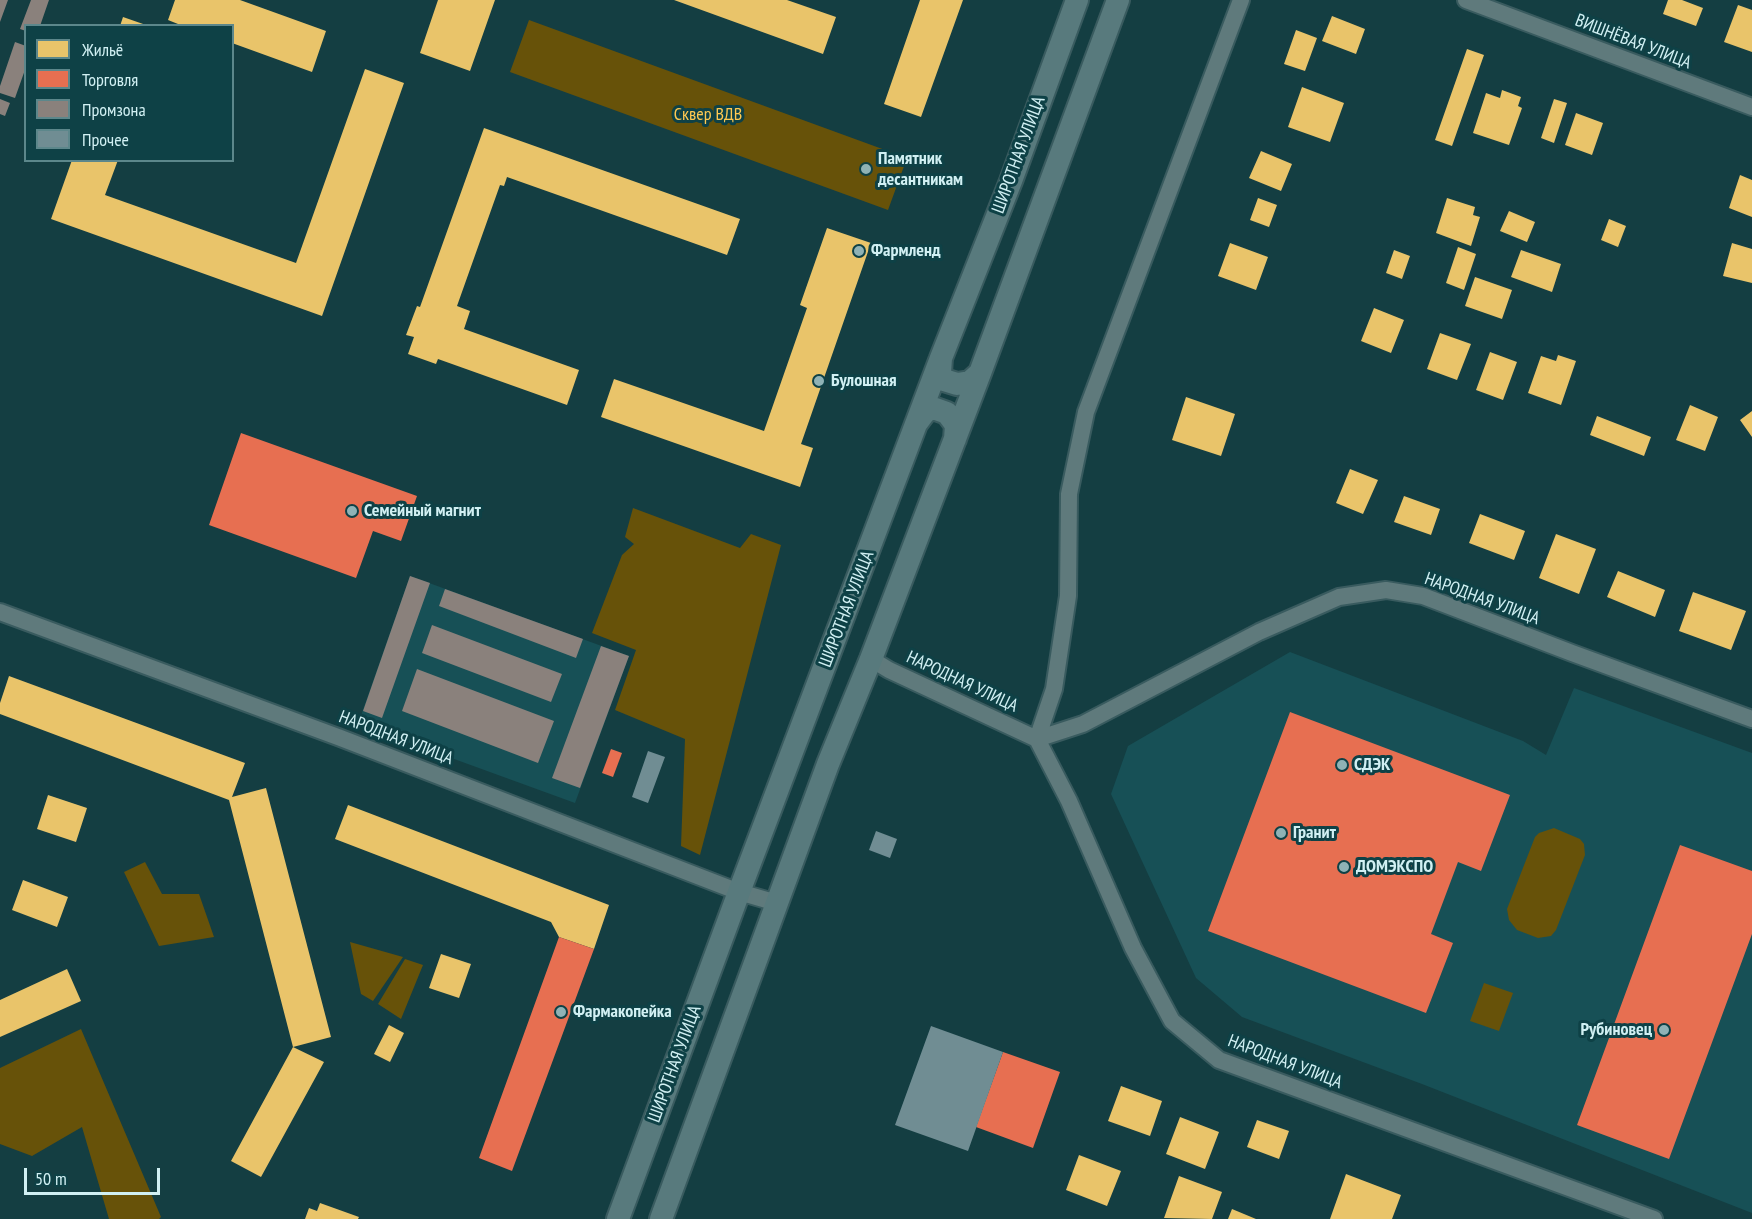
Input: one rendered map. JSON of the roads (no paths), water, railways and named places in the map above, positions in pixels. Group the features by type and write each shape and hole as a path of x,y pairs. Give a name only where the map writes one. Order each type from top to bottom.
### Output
{"main road":[{"name":"ШИРОТНАЯ УЛИЦА","path":"618,1219 940,358 1011,181 1077,0"},
{"path":"661,1219 828,764 871,659 980,373 1118,0"},
{"path":"940,358 940,373 944,380 957,384 970,382 980,373"},
{"path":"916,424 925,412 933,408 947,413 956,425 954,439"}],"street":[{"path":"1037,739 1056,678 1068,596 1069,494 1086,412 1241,0"},
{"name":"ВИШНЁВАЯ УЛИЦА","path":"1466,0 1752,107"},
{"name":"НАРОДНАЯ УЛИЦА","path":"1037,739 1083,724 1259,632 1339,597 1386,590 1423,596 1752,719"},
{"name":"НАРОДНАЯ УЛИЦА","path":"0,612 385,755 739,892 777,903"},
{"name":"НАРОДНАЯ УЛИЦА","path":"871,659 1037,739 1069,801 1133,948 1172,1021 1219,1060 1654,1219"}],"place":[{"name":"Памятник десантникам","path":"866,169"},
{"name":"Фармленд","path":"859,251"},
{"name":"Булошная","path":"819,381"},
{"name":"Семейный магнит","path":"352,511"},
{"name":"СДЭК","path":"1342,765"},
{"name":"Гранит","path":"1281,833"},
{"name":"ДОМЭКСПО","path":"1344,867"},
{"name":"Фармакопейка","path":"561,1012"},
{"name":"Рубиновец","path":"1664,1030"}],"park label":[{"name":"Сквер ВДВ","path":"708,115"}]}
